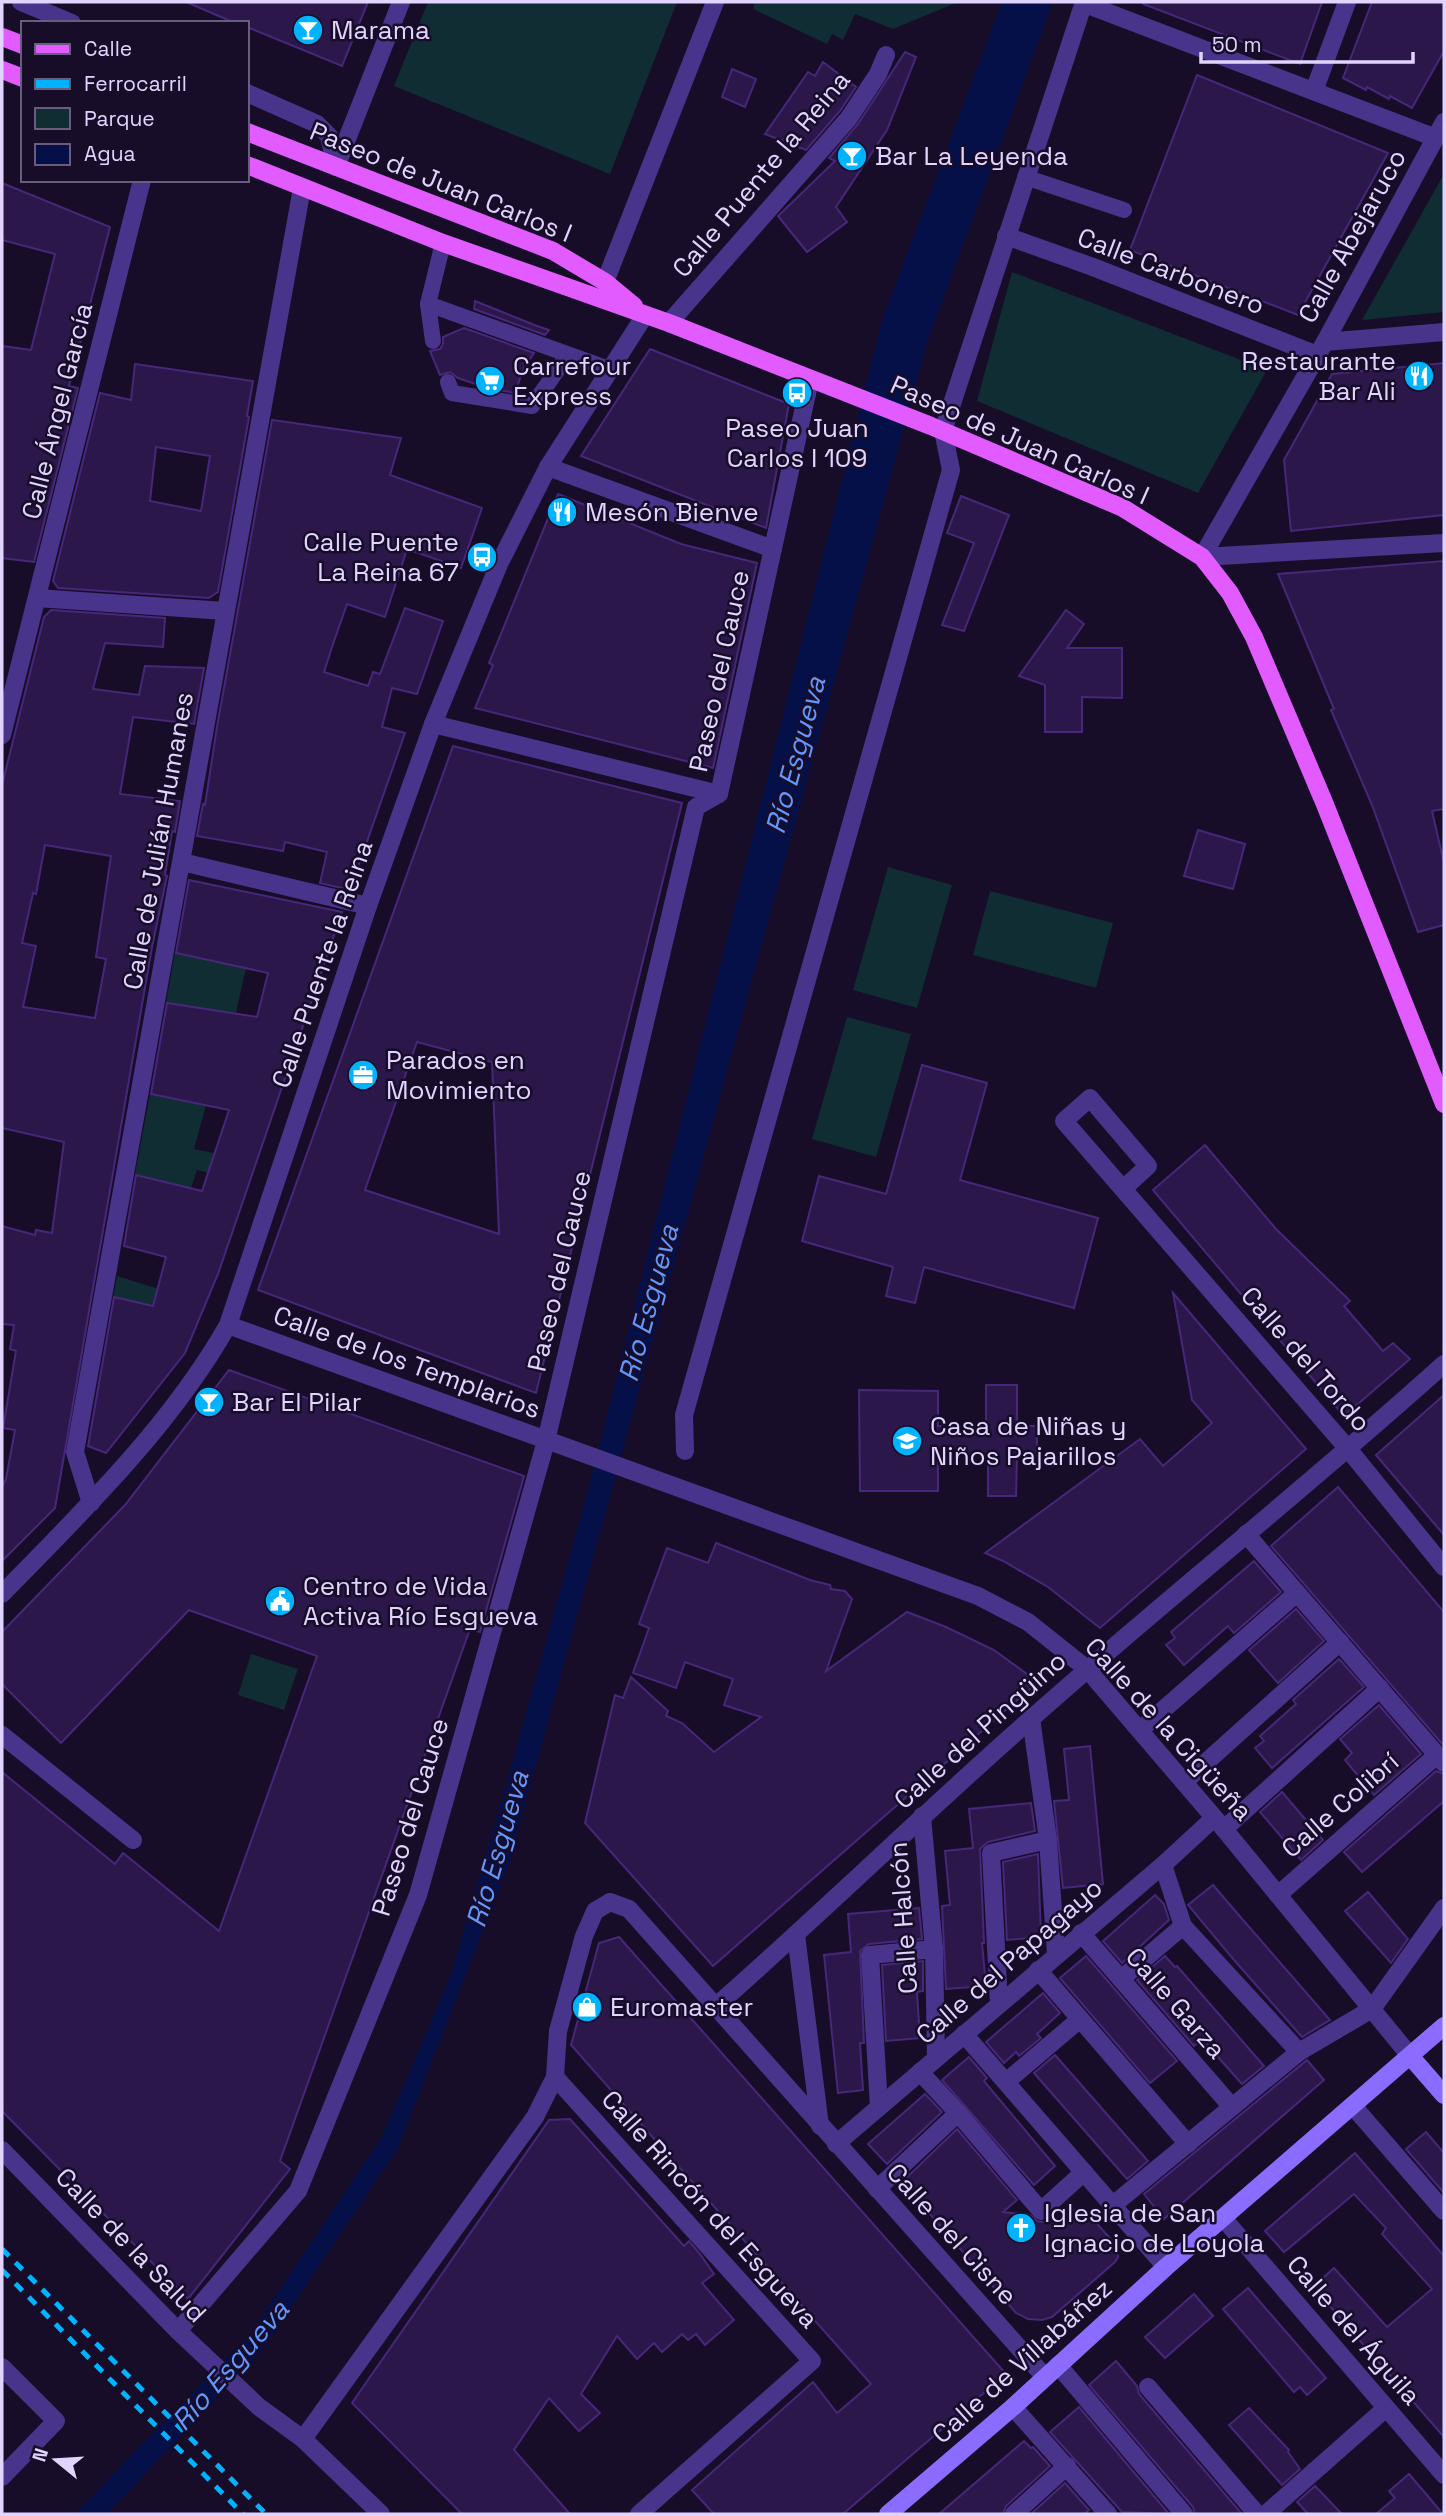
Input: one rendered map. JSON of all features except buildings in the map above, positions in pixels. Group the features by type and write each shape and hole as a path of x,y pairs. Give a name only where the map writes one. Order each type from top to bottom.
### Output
{"main road":[{"path":"2,37 21,44"},
{"path":"2,70 21,77"},
{"name":"Paseo de Juan Carlos I","path":"248,132 553,251 605,282 645,315"},
{"name":"Paseo de Juan Carlos I","path":"248,165 443,243 669,323 935,428 1123,508 1202,557 1230,593 1254,637 1324,802 1444,1104"},
{"name":"Calle de Villabáñez","path":"888,2514 1013,2407 1166,2267 1444,2026"},
{"name":"Calle de la Cigüeña","path":"1411,2057 1444,2095"}],"street":[{"path":"21,2 67,21"},
{"path":"336,167 401,2"},
{"path":"605,282 715,2"},
{"path":"685,1451 684,1415 951,470 935,428 1006,236 1084,2 1314,91 1442,126"},
{"path":"1314,91 1347,2"},
{"name":"Calle Puente la Reina","path":"669,323 849,118 878,74 886,55"},
{"path":"248,93 317,124 329,136 336,167"},
{"name":"Calle Abejaruco","path":"1202,557 1321,349 1442,126"},
{"name":"Calle Ángel García","path":"2,735 141,182"},
{"name":"Calle de Julián Humanes","path":"91,1503 75,1452 302,188"},
{"name":"Calle Carbonero","path":"1006,236 1321,349 1444,332"},
{"name":"Calle Puente la Reina","path":"2,1594 91,1503 148,1439 209,1359 228,1325 368,906 433,723 499,564 548,467 645,315"},
{"name":"Paseo del Cauce","path":"178,2331 298,2191 418,1895 546,1441 696,807 719,794 810,380"},
{"path":"548,467 773,549"},
{"path":"1202,557 1444,543"},
{"path":"37,598 225,611"},
{"path":"433,723 719,794"},
{"path":"181,862 368,906"},
{"name":"Calle del Tordo","path":"1124,1189 1148,1166 1090,1098 1064,1121 1349,1450 1444,1567"},
{"name":"Calle de los Templarios","path":"228,1325 568,1449"},
{"name":"Calle del Pingüino","path":"716,2006 1031,1718 1246,1534 1349,1450 1444,1364"},
{"name":"Calle de la Cigüeña","path":"568,1449 978,1596 1028,1622 1087,1669 1411,2057"},
{"path":"1246,1534 1441,1759"},
{"path":"1140,1730 1297,1593"},
{"path":"1184,1782 1340,1642"},
{"name":"Calle del Papagayo","path":"836,2144 1081,1933 1163,1865 1219,1824 1380,1688"},
{"path":"1031,1718 1048,1840 1056,1954"},
{"path":"2,1735 133,1840"},
{"name":"Calle Colibrí","path":"1278,1895 1441,1759"},
{"name":"Calle Halcón","path":"922,1816 934,1949 936,2057"},
{"path":"999,2003 990,1853 1048,1840"},
{"path":"1163,1865 1183,1926 1299,2052"},
{"name":"Calle del Cisne","path":"555,2077 558,2031 583,1936 595,1911 610,1902 629,1909 877,2189 1184,2514"},
{"path":"1113,2205 1299,2052 1372,2009 1444,1908"},
{"path":"1121,1979 1183,1926"},
{"name":"Calle Garza","path":"1081,1933 1232,2107"},
{"path":"796,1935 820,2126"},
{"path":"879,2108 870,1955 934,1949"},
{"path":"1038,1970 1188,2144"},
{"path":"1006,2082 1080,2019"},
{"path":"964,2034 1166,2267"},
{"path":"920,2071 1041,2211 1084,2172"},
{"path":"303,2439 535,2117 555,2077"},
{"name":"Calle Rincón del Esgueva","path":"555,2077 812,2361 639,2514"},
{"path":"1353,2106 1444,2211"},
{"path":"877,2189 958,2113"},
{"name":"Calle de la Salud","path":"2,2150 208,2360 259,2407 303,2439 381,2514"},
{"name":"Calle del Águila","path":"1223,2218 1444,2475"},
{"path":"2,2367 57,2421 2,2477"},
{"path":"1148,2388 1257,2514"},
{"path":"1013,2407 1108,2514"},
{"path":"1266,2514 1386,2408"},
{"path":"1014,2514 1067,2466"}],"lane":[{"path":"1026,177 1124,210"},
{"path":"433,341 428,304 443,243"},
{"path":"428,304 609,369"},
{"path":"448,382 452,393 532,406 568,355"}],"green space":[{"path":"428,2 677,2 610,174 394,86"},
{"path":"755,2 958,2 893,29 855,14 843,40 832,34 827,44 753,9"},
{"path":"1444,174 1444,312 1362,320"},
{"path":"1012,272 1267,370 1198,493 977,401"},
{"path":"888,867 952,885 917,1008 853,990"},
{"path":"990,891 1113,923 1096,988 973,955"},
{"path":"175,952 246,968 236,1013 166,1003"},
{"path":"847,1017 911,1034 876,1157 812,1139"},
{"path":"150,1094 206,1105 194,1149 256,1162 249,1183 197,1170 191,1188 135,1174"},
{"path":"117,1276 205,1303 200,1316 113,1297"},
{"path":"251,1654 298,1669 284,1710 238,1695"}],"water":[{"name":"Río Esgueva","path":"1002,2 1053,2 928,340 508,1867 398,2148 264,2348 107,2514 74,2514 250,2334 382,2137 451,1975 591,1480 882,321"}],"railway":[{"path":"2,2249 266,2514"},
{"path":"2,2270 243,2514"}],"place":[{"name":"Marama","path":"308,30"},
{"name":"Bar La Leyenda","path":"852,156"},
{"name":"Restaurante Bar Ali","path":"1419,376"},
{"name":"Carrefour Express","path":"490,381"},
{"name":"Paseo Juan Carlos I 109","path":"797,393"},
{"name":"Mesón Bienve","path":"562,512"},
{"name":"Calle Puente La Reina 67","path":"482,557"},
{"name":"Parados en Movimiento","path":"363,1075"},
{"name":"Bar El Pilar","path":"209,1402"},
{"name":"Casa de Niñas y Niños Pajarillos","path":"907,1441"},
{"name":"Centro de Vida Activa Río Esgueva","path":"280,1601"},
{"name":"Euromaster","path":"587,2007"},
{"name":"Iglesia de San Ignacio de Loyola","path":"1021,2228"}]}
